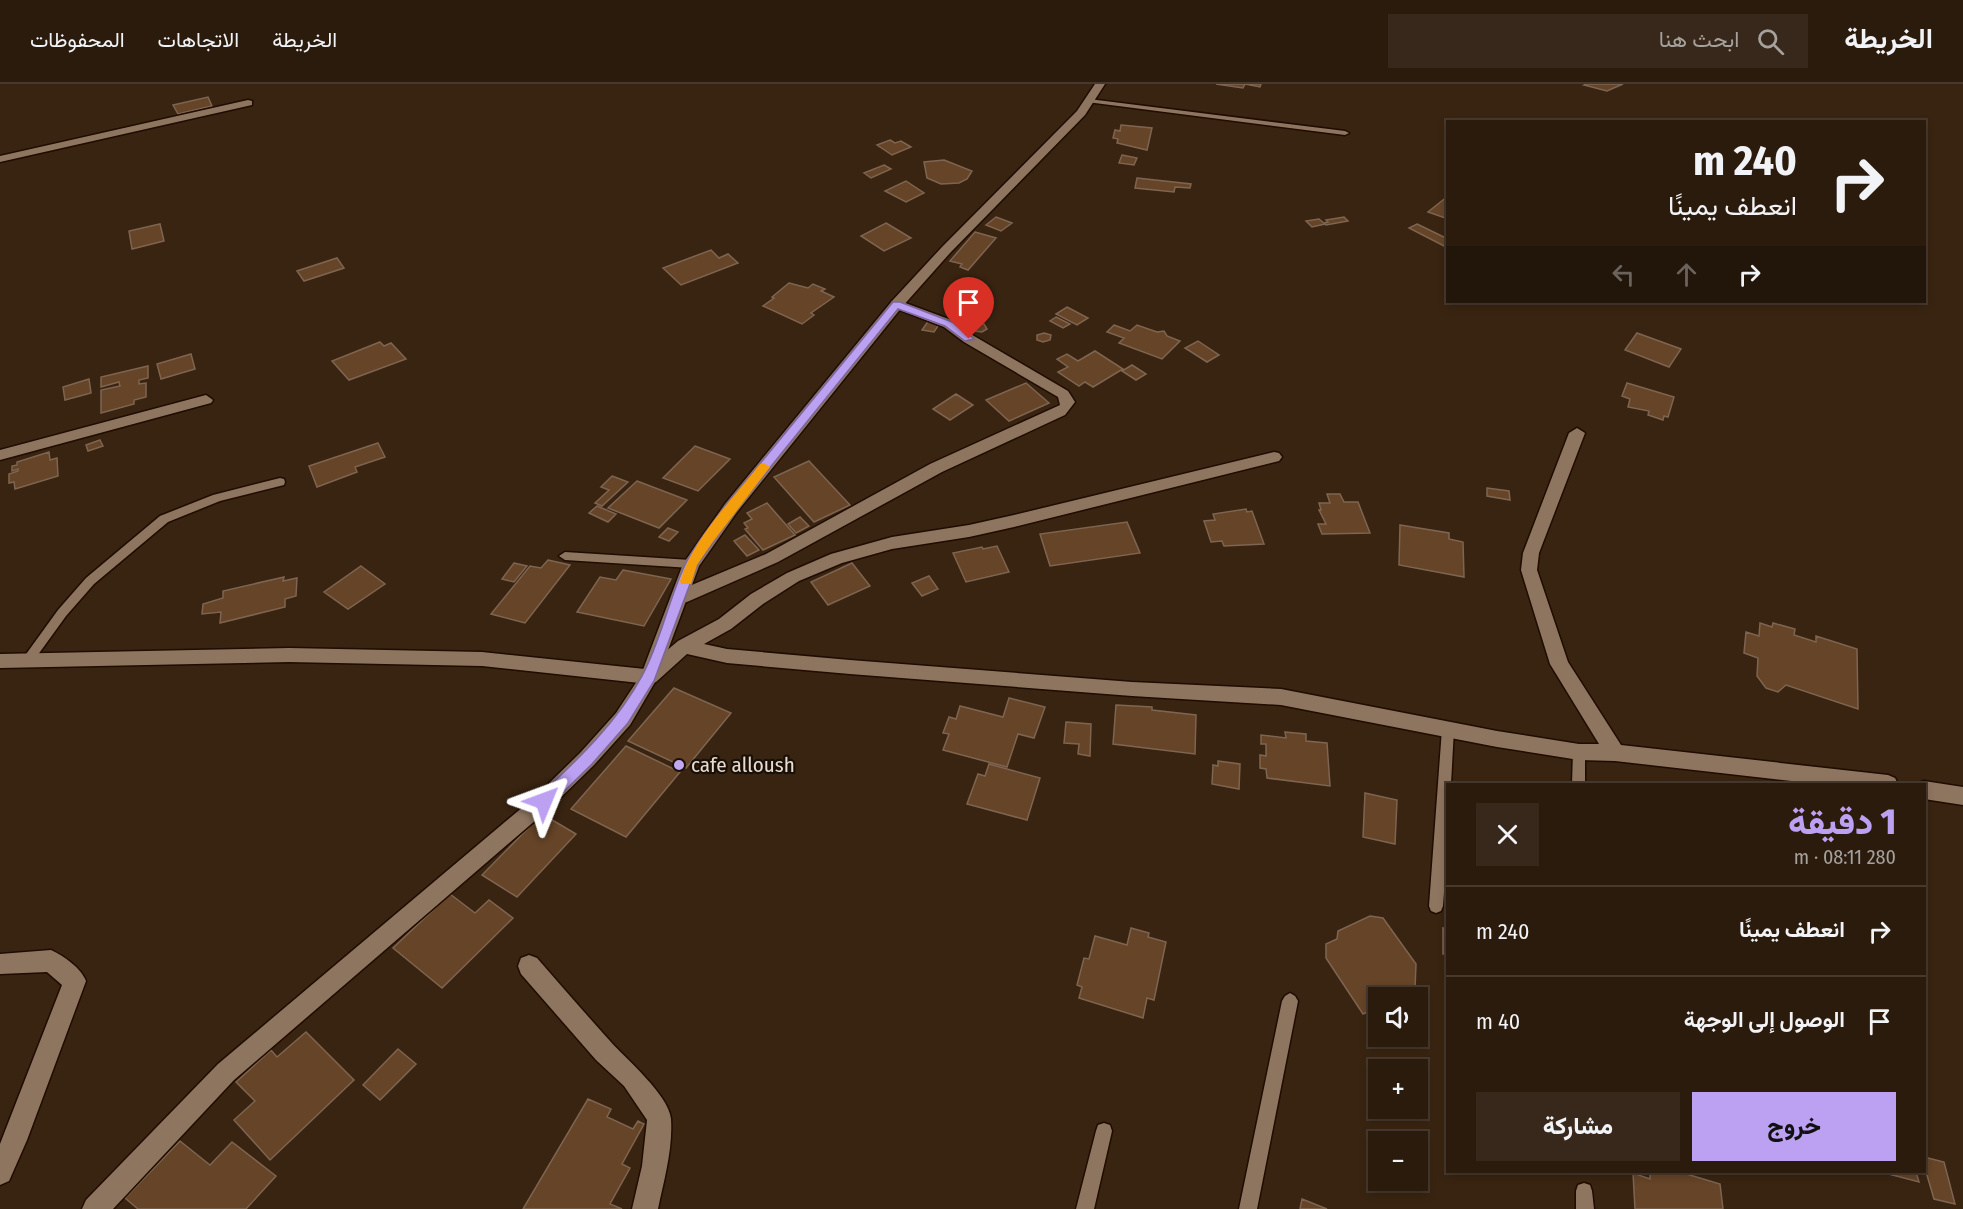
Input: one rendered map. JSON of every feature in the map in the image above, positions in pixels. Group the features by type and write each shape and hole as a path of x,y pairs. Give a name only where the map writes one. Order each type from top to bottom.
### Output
{"street":[{"path":"95,1209 226,1072 551,794 587,759 622,719 649,677 681,597 691,564 731,508 897,304 946,250 1081,113 1100,84"},
{"path":"0,159 248,104"},
{"path":"681,597 772,558 936,468 1060,412 1066,407 1068,402 1063,394 969,339 949,324 897,304"},
{"path":"0,455 206,400"},
{"path":"1577,433 1531,553 1529,570 1559,664 1615,753"},
{"path":"0,661 289,655 482,659 649,677 684,646 725,624 757,599 793,577 837,558 892,543 969,531 1014,521 1274,457"},
{"path":"684,646 728,656 850,667 1132,689 1281,697 1579,752 1615,753 1879,783"},
{"path":"1926,790 1963,796"},
{"path":"0,1172 15,1140 75,981 51,961 1,964"},
{"path":"529,966 604,1052 632,1078 659,1117 655,1166 645,1209"}],"lane":[{"path":"1089,101 1345,133"},
{"path":"28,660 62,613 90,581 164,519 217,498 280,482"},
{"path":"565,556 691,564"},
{"path":"1436,906 1448,729"},
{"path":"1579,752 1579,783"},
{"path":"1248,1209 1290,1001"},
{"path":"1084,1209 1104,1131"},
{"path":"1584,1191 1585,1209"}],"building":[{"path":"1216,84 1245,84 1243,88"},
{"path":"1245,84 1261,84 1260,87"},
{"path":"1623,84 1607,91 1584,85"},
{"path":"208,97 212,106 178,114 173,105"},
{"path":"1121,125 1152,128 1147,150 1117,143 1118,139 1113,138 1115,130 1120,131"},
{"path":"890,140 895,143 901,141 911,147 892,155 877,145"},
{"path":"1122,155 1137,158 1134,165 1119,163"},
{"path":"944,160 972,171 967,179 959,183 941,184 927,178 924,162"},
{"path":"884,165 891,169 871,178 864,173"},
{"path":"1137,178 1191,184 1190,188 1175,187 1174,192 1135,188"},
{"path":"906,181 924,193 906,202 885,191"},
{"path":"1446,198 1446,218 1428,212"},
{"path":"996,217 1012,223 1001,231 986,225"},
{"path":"1344,217 1348,221 1326,225 1324,223 1328,222 1326,220"},
{"path":"1319,219 1325,224 1312,227 1306,221"},
{"path":"886,223 911,238 884,251 861,236"},
{"path":"160,224 164,241 132,249 129,231"},
{"path":"1417,224 1446,238 1446,247 1409,228"},
{"path":"975,232 996,238 968,270 960,267 962,264 950,261"},
{"path":"711,250 719,258 728,254 738,263 681,285 663,268"},
{"path":"337,258 344,268 304,281 297,271"},
{"path":"789,283 808,288 813,284 825,289 821,291 834,297 811,313 814,315 802,324 763,306"},
{"path":"1067,307 1088,318 1077,325 1056,314"},
{"path":"1056,317 1070,324 1063,328 1050,321"},
{"path":"929,320 940,323 934,332 922,330"},
{"path":"976,324 984,324 987,329 982,332 974,331 972,327"},
{"path":"1114,325 1130,331 1137,325 1157,332 1164,331 1167,336 1180,341 1162,359 1119,343 1124,338 1107,332"},
{"path":"1044,333 1051,335 1050,340 1043,342 1037,340 1037,335"},
{"path":"1637,333 1681,349 1669,367 1625,350"},
{"path":"1198,341 1219,355 1207,362 1185,348"},
{"path":"380,342 384,346 391,343 406,359 349,380 332,361"},
{"path":"1095,351 1123,369 1093,387 1085,382 1079,386 1058,372 1068,367 1057,359 1067,354 1078,361"},
{"path":"191,354 195,369 161,379 157,364"},
{"path":"1132,365 1146,374 1136,380 1122,371"},
{"path":"148,366 148,378 139,380 139,384 146,383 146,397 134,400 134,404 101,413 101,390 120,386 119,382 101,387 101,377"},
{"path":"89,379 91,393 65,400 63,387"},
{"path":"1026,383 1049,403 1009,421 986,400"},
{"path":"1627,383 1674,397 1668,417 1664,416 1663,420 1648,415 1649,411 1628,407 1630,399 1622,396"},
{"path":"956,394 973,405 950,420 933,409"},
{"path":"100,440 103,446 88,451 86,445"},
{"path":"378,443 385,457 355,467 357,472 317,487 309,466"},
{"path":"695,446 730,459 698,491 663,478"},
{"path":"49,452 50,460 57,458 58,476 15,489 14,482 9,483 9,474 18,471 18,469 12,471 12,466 17,465 17,462"},
{"path":"809,461 850,505 814,522 774,477"},
{"path":"612,476 628,482 602,506 595,503 609,490 601,487"},
{"path":"637,481 687,500 659,528 608,508"},
{"path":"1487,488 1509,491 1510,500 1487,496"},
{"path":"1327,494 1340,494 1344,502 1358,502 1370,533 1322,534 1318,524 1326,524 1319,510 1321,510 1319,503 1330,503"},
{"path":"767,503 795,535 763,550 745,529 748,528 744,523 752,519 747,513"},
{"path":"597,506 616,514 608,522 589,513"},
{"path":"1246,509 1247,512 1252,511 1264,544 1224,546 1222,541 1211,542 1204,521 1215,520 1213,514"},
{"path":"800,517 809,526 796,533 788,524"},
{"path":"1127,522 1140,553 1050,566 1040,534"},
{"path":"1400,525 1449,533 1449,539 1463,542 1464,577 1399,565"},
{"path":"668,528 678,532 669,541 659,537"},
{"path":"745,535 759,550 747,556 734,541"},
{"path":"997,546 1009,572 966,582 953,553"},
{"path":"548,560 570,565 525,623 491,614 530,566 541,568"},
{"path":"514,563 527,566 514,582 502,579"},
{"path":"852,563 870,586 828,605 811,582"},
{"path":"361,566 385,584 348,609 324,592"},
{"path":"623,570 671,579 644,626 577,612 600,577 616,580"},
{"path":"929,576 938,589 922,596 912,583"},
{"path":"284,577 283,581 297,578 296,596 285,599 285,607 220,623 221,612 202,614 203,604 223,598 223,591"},
{"path":"1760,623 1772,627 1773,623 1795,629 1794,635 1816,642 1816,636 1857,649 1858,709 1786,685 1778,692 1766,688 1757,676 1758,658 1744,653 1746,632 1759,636"},
{"path":"674,688 731,713 686,768 628,741"},
{"path":"1009,698 1045,707 1034,738 1018,734 1007,767 943,750 949,734 943,733 949,717 956,719 960,706 1003,717"},
{"path":"1116,705 1152,707 1152,710 1196,715 1195,754 1113,744"},
{"path":"1066,722 1091,724 1090,756 1078,754 1079,744 1064,743"},
{"path":"1285,732 1306,734 1306,741 1327,743 1330,786 1267,778 1266,769 1260,768 1260,755 1266,756 1266,744 1261,744 1261,735 1286,738"},
{"path":"626,746 680,772 626,837 571,809"},
{"path":"1218,761 1240,764 1239,789 1212,784 1213,765 1218,766"},
{"path":"989,764 1040,778 1027,820 967,804 978,774 985,776"},
{"path":"1365,793 1397,800 1395,844 1363,837"},
{"path":"542,814 576,834 517,897 482,875"},
{"path":"450,894 475,913 489,900 513,918 442,988 393,948"},
{"path":"1370,916 1383,918 1416,964 1415,987 1368,987 1368,1012 1363,1014 1326,958 1326,944 1337,939 1338,931"},
{"path":"1131,928 1149,933 1148,937 1166,942 1154,1000 1147,998 1143,1018 1079,998 1082,987 1077,985 1084,958 1089,959 1095,936 1127,945"},
{"path":"1443,928 1446,929 1446,955 1443,954"},
{"path":"306,1032 354,1080 270,1160 234,1120 255,1101 236,1082 271,1050 277,1057"},
{"path":"398,1049 416,1064 380,1100 363,1085"},
{"path":"588,1099 611,1109 607,1117 633,1129 638,1121 644,1124 622,1164 630,1168 610,1204 622,1209 523,1209"},
{"path":"180,1141 210,1165 232,1142 276,1176 246,1209 138,1209 125,1198"},
{"path":"1926,1158 1944,1162 1955,1204 1934,1199 1926,1172"},
{"path":"1633,1173 1650,1179 1650,1173 1683,1173 1720,1184 1723,1209 1635,1209"},
{"path":"1885,1173 1916,1173 1919,1182"},
{"path":"1302,1199 1327,1209 1300,1209"}],"slow traffic":[{"path":"686,581 691,564 708,539 764,467"}],"place":[{"name":"cafe alloush","path":"679,765"}],"route":[{"path":"544,801 587,759 622,719 649,677 681,597 691,564 708,539 897,304 949,324 969,339"}]}
